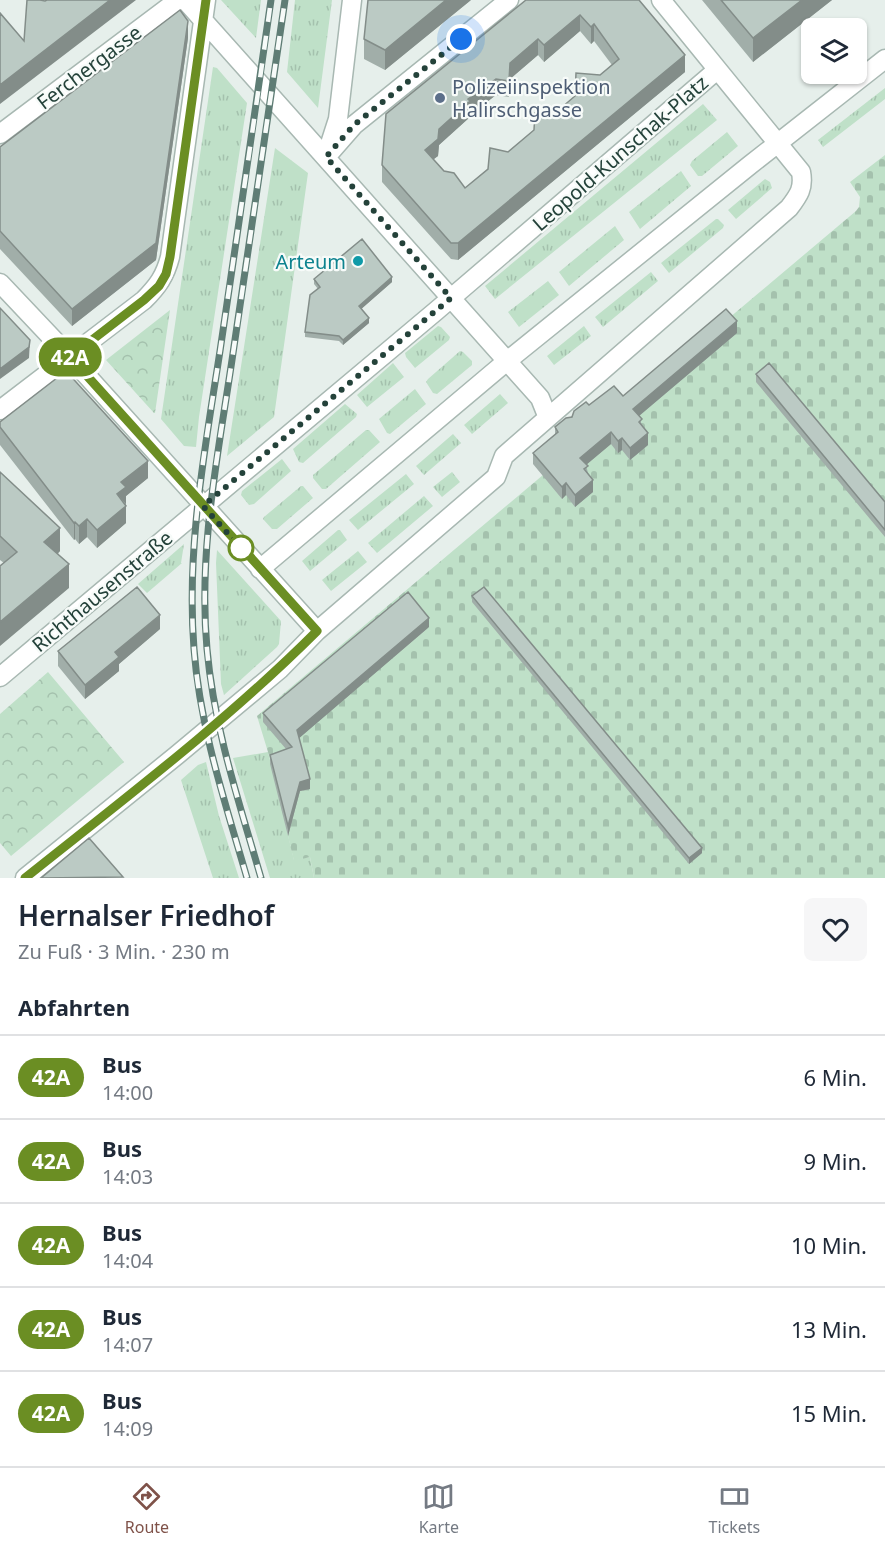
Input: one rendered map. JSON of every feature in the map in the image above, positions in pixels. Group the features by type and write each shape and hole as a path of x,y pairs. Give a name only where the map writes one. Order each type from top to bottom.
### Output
{"street":[{"name":"Ferchergasse","path":"0,134 178,0"},
{"path":"185,0 540,398 548,418"},
{"path":"0,410 144,300 159,286 166,274 206,0"},
{"path":"326,157 338,119 352,0"},
{"path":"326,157 354,125 509,0"},
{"path":"661,0 717,70"},
{"path":"261,569 507,361 885,59"},
{"name":"Leopold-Kunschak-Platz","path":"203,506 451,298 717,70 801,172 804,185 799,195 789,208 504,456 496,477 317,631"},
{"path":"0,283 70,357 317,631 280,669 25,878"},
{"name":"Richthausenstraße","path":"0,677 203,506"}],"green space":[{"path":"221,0 261,0 256,38"},
{"path":"295,0 332,0 318,108 287,72"},
{"path":"213,67 217,68 247,103 196,447 184,446 161,419"},
{"path":"885,88 885,99 823,147 818,140"},
{"path":"703,104 717,120 495,299 485,286"},
{"path":"727,132 738,146 702,176 698,176 690,165 692,161"},
{"path":"275,148 308,173 274,417 227,456"},
{"path":"885,155 885,878 314,878 310,857 294,861 257,716 856,211 860,197 850,182"},
{"path":"681,171 691,186 640,229 629,212"},
{"path":"765,179 770,182 772,188 736,219 728,210"},
{"path":"716,219 724,225 723,228 669,273 661,263"},
{"path":"615,226 624,240 569,286 559,272"},
{"path":"651,272 658,281 603,327 595,317"},
{"path":"548,281 559,295 519,327 508,312"},
{"path":"170,310 155,413 154,413 106,360"},
{"path":"438,326 450,337 449,340 415,368 405,353"},
{"path":"584,326 591,336 554,365 547,356"},
{"path":"460,351 472,361 472,365 437,394 433,393 426,382"},
{"path":"393,363 404,377 367,407 357,395"},
{"path":"415,389 426,404 390,434 387,433 379,419"},
{"path":"500,394 508,403 472,434 464,425"},
{"path":"345,404 357,414 356,417 303,463 299,462 293,449"},
{"path":"366,430 369,430 380,442 326,489 322,489 313,475"},
{"path":"453,434 461,443 424,475 416,466"},
{"path":"282,459 291,471 254,504 249,505 241,495 242,491"},
{"path":"452,472 460,482 442,497 433,487"},
{"path":"406,474 414,484 358,530 349,520"},
{"path":"301,486 313,498 277,529 272,529 263,519 264,517"},
{"path":"424,496 433,506 377,553 368,543"},
{"path":"338,530 347,540 310,571 302,561"},
{"path":"184,544 182,563 147,593 138,584"},
{"path":"217,550 281,621 277,647 224,695 221,684"},
{"path":"358,551 367,562 331,591 322,580"},
{"path":"48,672 124,762 11,856 0,843 0,714"},
{"path":"268,752 294,860 310,857 314,878 270,878 233,758"},
{"path":"206,762 219,816 239,878 213,878 181,780 198,765"}],"building":[{"path":"27,0 110,0 0,85 0,13 24,41"},
{"path":"368,0 446,0 385,50 364,39"},
{"path":"526,0 639,0 685,55 458,243 451,243 382,165 386,114","holes":["580,15 591,27 594,24 619,59 600,75 576,73 575,96 554,114 535,113 534,130 508,152 490,148 488,169 465,188 454,173 444,171 425,150 438,139 439,129 470,101 468,99 496,79 509,81 510,63 538,39 544,45"]},
{"path":"721,0 802,0 753,38"},
{"path":"180,10 188,21 156,243 72,309 0,231 0,147"},
{"path":"362,239 392,277 359,306 369,318 343,340 339,336 305,332 310,295 320,287 314,279"},
{"path":"0,308 30,340 29,347 0,369"},
{"path":"726,309 737,321 633,409 642,419 639,422 648,433 630,448 622,438 618,441 611,432 580,458 588,466 584,469 593,480 575,495 566,483 562,487 533,453 558,432 555,427 566,418 572,417 574,411 586,402 589,405 614,386 623,396"},
{"path":"769,363 885,502 885,530 756,374"},
{"path":"66,371 148,461 121,482 126,487 117,494 126,506 97,530 87,519 79,526 74,523 0,427 0,422"},
{"path":"0,472 60,528 44,542 69,564 0,622 0,566 17,552 0,536"},
{"path":"137,587 160,615 115,652 119,657 85,685 58,651"},
{"path":"484,587 702,848 689,858 472,596"},
{"path":"408,592 429,618 297,730 310,779 300,782 288,826 270,755 292,747 263,713"},
{"path":"89,838 123,877 41,878"}],"railway":[{"path":"247,878 214,765 202,707 194,649 193,574 203,462 271,0"},
{"path":"261,878 228,765 215,707 207,649 205,576 211,503 285,0"}],"bus line":[{"name":"42A","path":"25,878 280,669 317,631 70,357 144,300 159,286 166,274 206,0"}],"place":[{"name":"Polizeiinspektion Halirschgasse","path":"440,98"},
{"name":"Arteum","path":"358,261"}],"route":[{"path":"241,548 203,506 451,298 326,157 354,125 398,92 461,39"}]}
